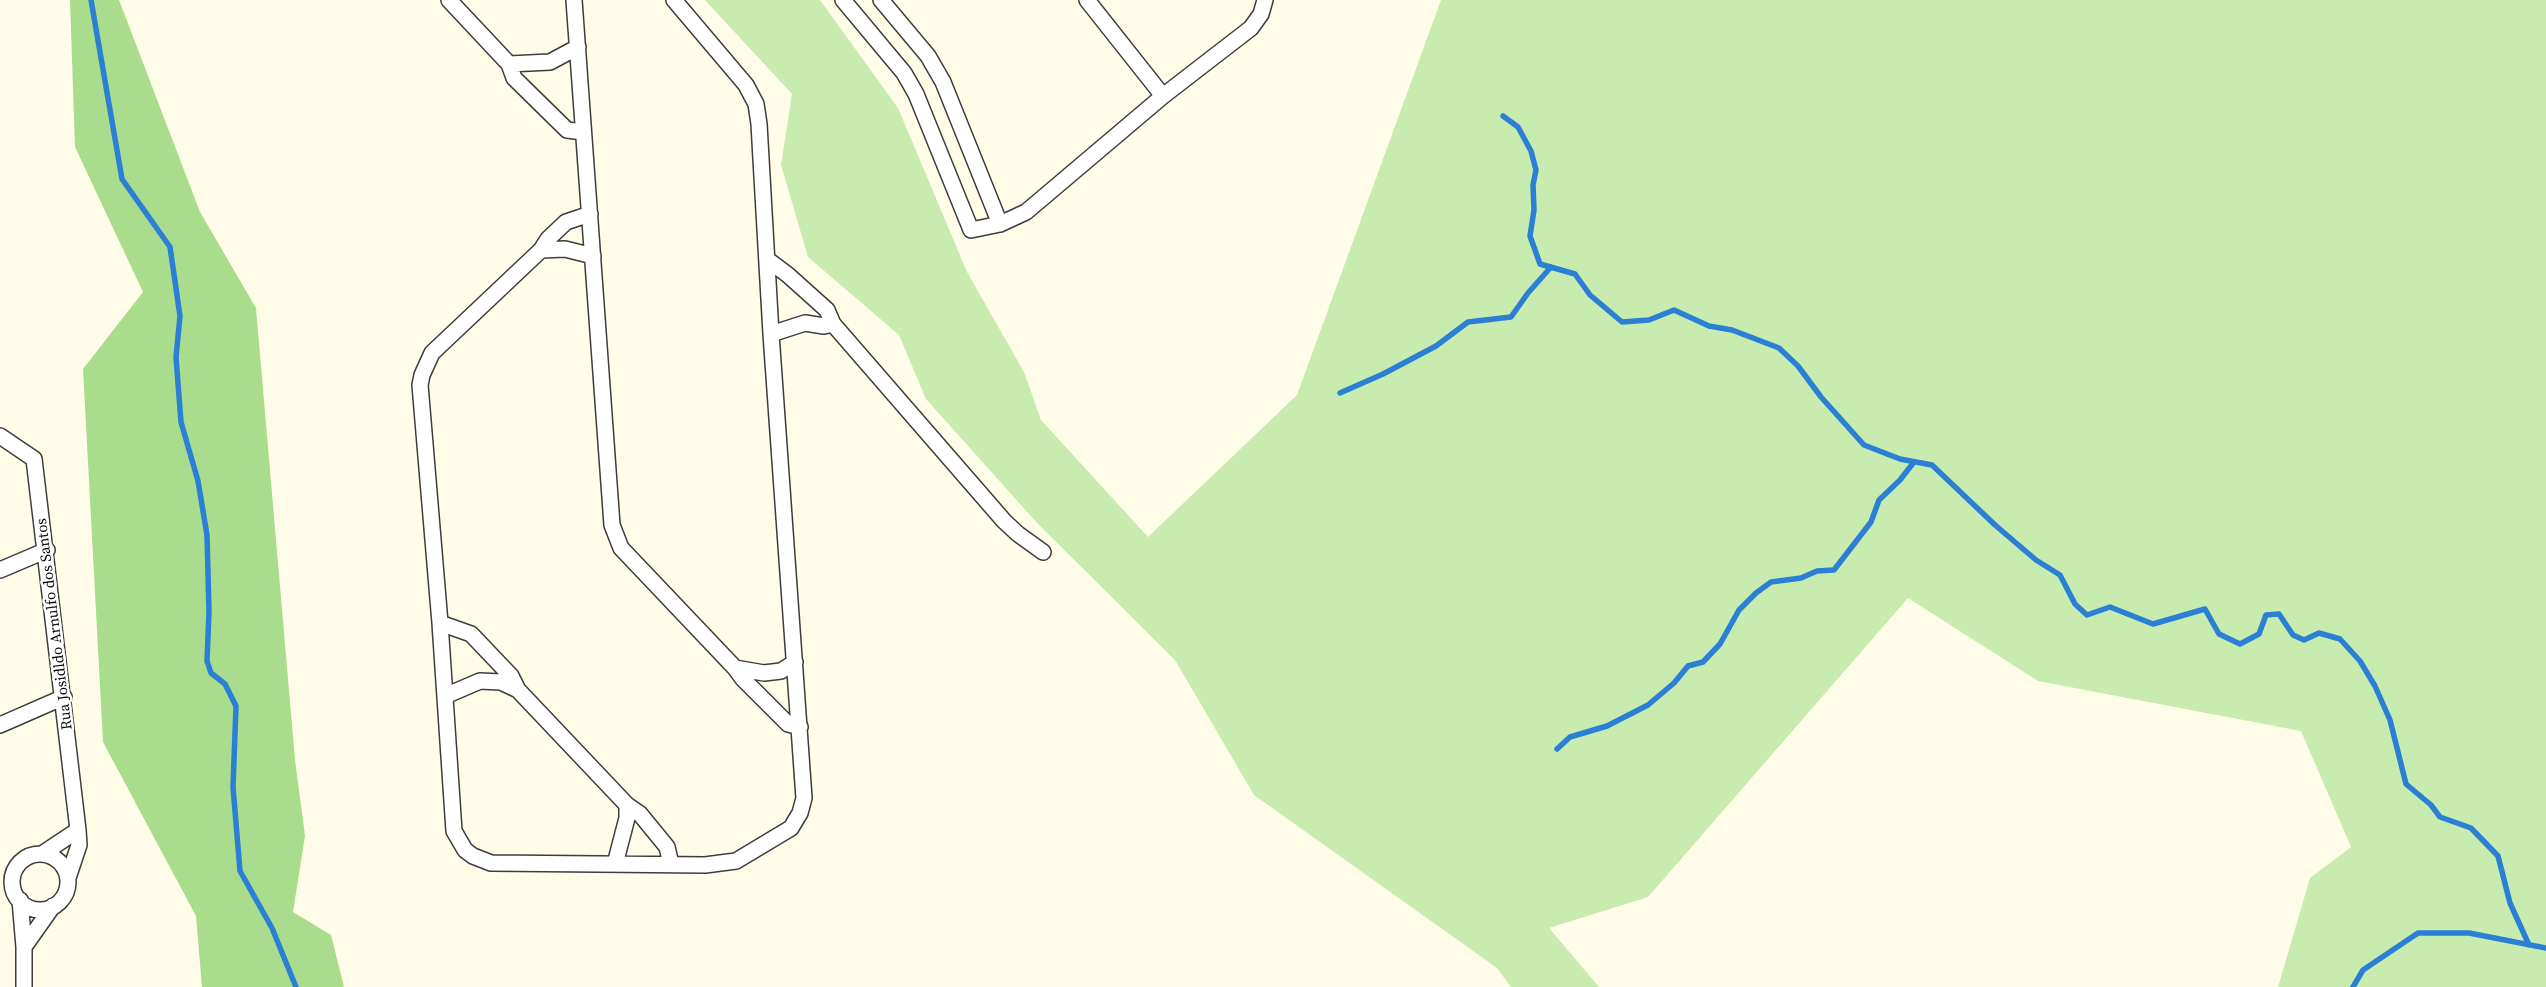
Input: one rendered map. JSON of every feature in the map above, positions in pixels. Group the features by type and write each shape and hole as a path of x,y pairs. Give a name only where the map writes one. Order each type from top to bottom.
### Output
{"street":[{"path":"449,0 509,64 514,78 567,130 583,132"},
{"path":"574,0 612,525 621,548 735,668 743,680 788,724 800,727"},
{"path":"590,214 566,222 548,239 541,250 432,353 422,374 420,385 440,623 454,831 465,850 473,856 491,863 671,864 705,866 736,861 791,828 800,813 804,798 771,334 768,260 756,104 746,85 674,0"},
{"path":"843,0 904,73 916,94 971,230 1000,224 1026,212 1163,96 1251,28 1261,14 1265,0"},
{"path":"881,0 928,56 943,82 1000,224"},
{"path":"1087,0 1163,96"},
{"path":"509,64 550,62 578,47"},
{"path":"541,250 565,249 593,256"},
{"path":"768,260 827,310 833,324 1004,521 1043,552"},
{"path":"771,334 805,323 824,326 833,324"},
{"name":"Rua Josidldo Arnulfo dos Santos","path":"0,436 34,459 47,550 78,830 79,845 68,878"},
{"path":"0,570 47,550"},
{"path":"440,623 471,634 511,676 518,690 627,804 640,814 667,847 671,864"},
{"path":"735,668 764,673 781,671 795,662"},
{"path":"445,696 480,681 501,682 518,690"},
{"path":"0,725 64,698"},
{"path":"615,864 627,818 627,804"},
{"path":"0,874 17,866 24,859 42,854 78,830"},
{"path":"24,948 53,906 65,895 68,878 60,861 42,854"},
{"path":"17,866 11,894 24,948 24,987"},
{"path":"11,894 35,909 53,906"}],"green space":[{"path":"70,0 119,0 200,212 256,308 295,760 305,836 293,912 331,935 344,987 202,987 196,916 103,742 83,369 143,292 75,147"},
{"path":"705,0 820,0 898,108 967,272 1024,372 1041,420 1148,537 1297,395 1441,0 2546,0 2546,987 2278,987 2310,878 2351,847 2301,731 2038,681 1908,598 1648,897 1549,928 1599,987 1511,987 1497,968 1254,795 1175,660 1038,524 926,399 899,335 808,257 781,165 792,94"}],"waterway":[{"path":"91,0 122,179 170,247 180,316 176,357 181,422 198,481 207,535 209,612 207,661 211,673 225,684 236,706 233,787 240,871 272,928 296,987"},
{"path":"1503,116 1518,127 1531,151 1536,170 1533,185 1534,210 1530,236 1540,264 1575,274 1590,295 1622,322 1649,320 1674,310 1709,326 1732,330 1779,348 1798,366 1821,397 1864,445 1900,459 1932,465 1995,525 2036,560 2060,575 2075,604 2087,615 2110,607 2153,624 2205,609 2219,634 2240,644 2259,634 2266,615 2279,614 2293,635 2304,640 2319,633 2340,639 2360,661 2375,686 2390,720 2406,784 2431,805 2440,817 2471,828 2498,856 2510,903 2529,945"},
{"path":"1340,393 1383,374 1436,346 1468,322 1511,317 1528,293 1551,267"},
{"path":"1557,749 1570,737 1607,726 1648,705 1674,683 1688,666 1703,662 1720,644 1739,610 1756,593 1771,582 1801,578 1817,571 1834,570 1871,522 1879,500 1900,480 1914,462"},
{"path":"2353,987 2363,970 2418,933 2469,933 2546,948"}]}
